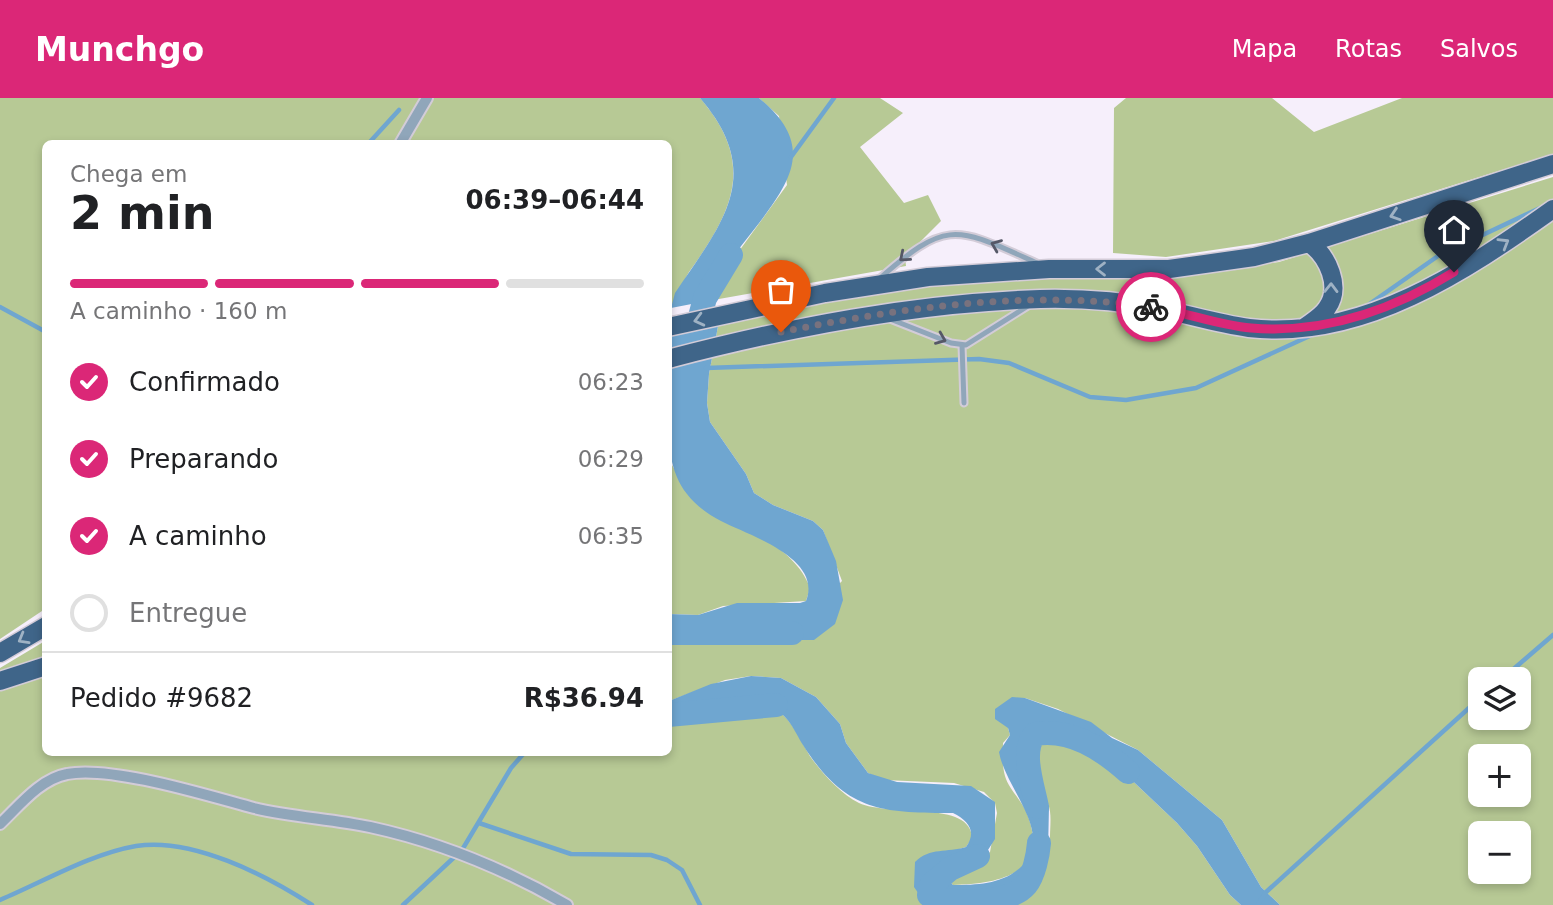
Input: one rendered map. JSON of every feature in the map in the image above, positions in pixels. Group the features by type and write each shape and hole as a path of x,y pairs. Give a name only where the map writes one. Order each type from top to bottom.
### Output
{"main road":[{"path":"672,326 873,284 1049,269 1169,269 1254,257 1309,243 1553,164"},
{"path":"672,358 726,344 877,315 939,306 1039,299 1113,302 1250,328 1303,329 1351,319 1433,285 1511,239 1553,209"},
{"path":"1303,329 1328,307 1332,293 1325,257 1309,243"},
{"path":"0,653 42,628"},
{"path":"0,681 42,667"}],"street":[{"path":"402,140 427,98"},
{"path":"0,824 34,791 57,777 80,772 108,774 262,810 368,827 445,848 493,867 566,905"}],"lane":[{"path":"873,284 919,245 938,235 974,236 1049,269"},
{"path":"877,315 962,345 976,340 1039,299"},
{"path":"962,345 964,403"}],"green space":[{"path":"0,98 700,98 728,144 733,165 732,186 718,228 689,272 672,305 672,140 42,140 42,611 0,639"},
{"path":"759,98 880,98 903,113 860,147 904,203 928,195 941,221 905,257 906,266 702,302 787,185 779,116"},
{"path":"1126,98 1272,98 1314,132 1402,98 1553,98 1553,154 1274,241 1166,257 1113,253 1114,108"},
{"path":"1553,177 1553,905 1280,905 1261,887 1222,820 1138,750 1058,709 1025,698 1008,728 1010,735 1003,743 1003,764 1007,781 1027,814 1033,834 1032,850 1027,862 1003,878 953,885 944,875 946,870 973,867 990,852 997,813 995,803 984,792 954,783 884,780 868,773 846,743 840,724 816,697 781,678 751,676 725,680 672,700 672,639 715,636 744,628 783,640 842,581 823,530 813,521 773,505 754,493 746,474 710,422 707,403 709,374 719,321 929,284 1099,273 1167,278 1279,262"},
{"path":"672,463 679,476 696,493 782,551 799,568 810,588 806,601 723,606 698,615 672,614"},
{"path":"42,643 42,756 672,756 672,724 727,709 750,706 769,708 786,718 817,765 833,784 852,799 872,807 944,814 959,818 968,826 972,838 966,847 956,850 923,898 983,896 1020,884 1035,872 1045,857 1050,836 1050,812 1045,798 1027,773 1021,752 1042,735 1063,730 1101,751 1177,823 1197,846 1230,895 1241,905 0,905 0,668"}],"water":[{"path":"700,98 759,98 787,131 792,146 792,162 780,193 702,302 672,308 675,293 708,244 730,198 733,175 731,151 720,126"},
{"path":"719,321 709,374 707,403 710,422 746,474 754,493 773,505 813,521 823,530 836,561 843,600 835,624 814,640 783,640 744,628 698,639 672,639 672,614 698,615 737,603 800,603 806,601 808,586 804,572 794,560 764,541 707,513 687,494 678,478 672,460 672,330"},
{"path":"751,676 781,678 816,697 840,724 846,743 868,773 897,782 971,786 995,802 995,839 979,864 946,870 944,875 953,885 982,884 999,880 1023,865 1031,852 1031,825 999,752 1010,735 1008,728 995,719 995,709 1012,697 1025,698 1091,722 1112,738 1138,750 1222,820 1261,887 1280,905 1241,905 1230,895 1197,846 1177,823 1101,751 1061,729 1042,735 1021,752 1023,766 1049,806 1048,852 1041,864 1021,883 984,898 921,897 914,887 915,862 933,852 966,847 971,836 967,823 953,813 885,809 850,796 819,767 787,719 773,709 760,706 734,707 672,724 672,700 711,684"}],"waterway":[{"path":"791,157 834,98"},
{"path":"372,140 399,110"},
{"path":"1368,305 1438,256 1540,208"},
{"path":"693,343 705,298 731,255"},
{"path":"0,307 42,330"},
{"path":"706,368 979,359 1009,363 1090,397 1126,400 1196,388 1314,334"},
{"path":"672,633 792,633"},
{"path":"1516,667 1553,635"},
{"path":"672,715 776,705"},
{"path":"1258,905 1265,893 1468,709"},
{"path":"1037,807 1028,759 1028,750 1035,734 1073,737 1097,748 1128,772"},
{"path":"403,905 462,850 511,768 522,756"},
{"path":"479,823 571,854 651,855 667,860 682,870 700,905"},
{"path":"978,856 950,869 931,885 929,895 964,902 993,900 1018,892 1031,876 1039,843"},
{"path":"0,900 101,855 136,846 158,845 181,847 228,861 273,882 312,905"}],"way so far":[{"path":"781,332 939,306 992,302 1070,299 1151,307"}],"route":[{"path":"1151,307 1250,328 1303,329 1351,319 1433,285 1454,272"}]}
